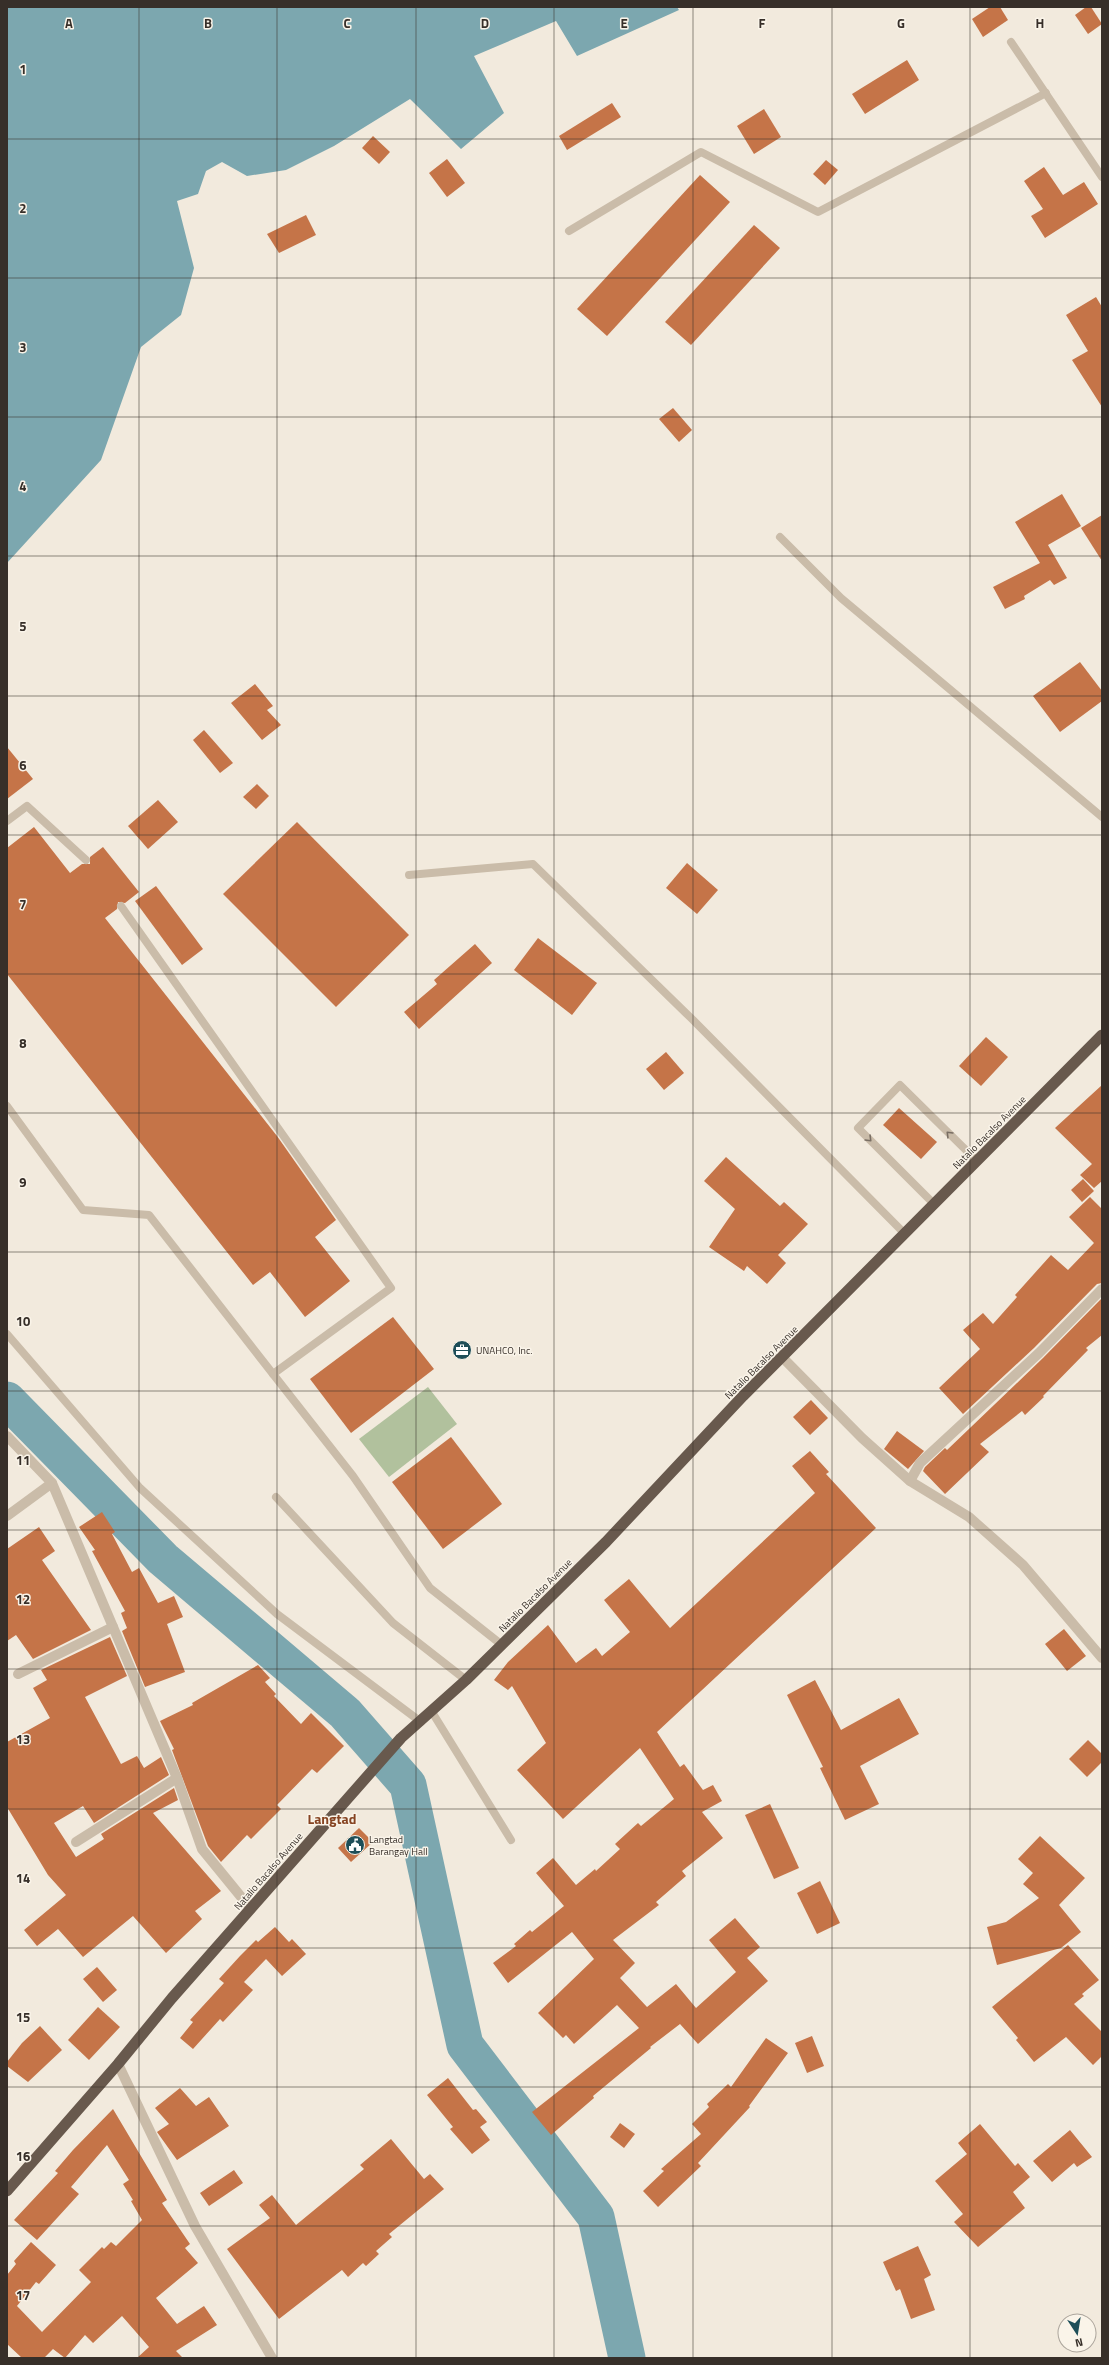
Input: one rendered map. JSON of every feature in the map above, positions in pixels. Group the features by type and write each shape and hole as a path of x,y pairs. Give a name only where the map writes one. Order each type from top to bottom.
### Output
{"highway":[{"name":"Natalio Bacalso Avenue","path":"7,2191 118,2064 172,1998 366,1775 401,1738 421,1722 466,1680 606,1542 782,1358 1102,1035"}],"street":[{"path":"910,1481 920,1463 1039,1353 1102,1289"},
{"path":"782,1358 862,1438 910,1481 969,1518 1023,1565 1102,1658"},
{"path":"7,1436 52,1483 178,1778 202,1849 251,1909"},
{"path":"7,1516 52,1483"},
{"path":"18,1674 113,1627"},
{"path":"76,1842 178,1778"},
{"path":"118,2064 195,2226 272,2358"}],"lane":[{"path":"1011,42 1102,177"},
{"path":"569,231 701,152 818,212 1046,93"},
{"path":"780,536 852,608 1102,817"},
{"path":"7,821 27,806 86,860"},
{"path":"409,875 533,864 691,1018 905,1234"},
{"path":"121,906 392,1288 273,1374"},
{"path":"934,1204 858,1128 900,1086 977,1161"},
{"path":"7,1106 83,1210 149,1215 353,1476 430,1588 502,1645"},
{"path":"7,1334 140,1488 277,1614 421,1722"},
{"path":"276,1497 393,1623 466,1680"},
{"path":"432,1712 512,1840"}],"green space":[{"path":"428,1387 457,1424 389,1477 359,1439"}],"water":[{"path":"7,7 677,7 679,10 577,56 556,21 474,56 504,113 461,149 410,99 334,146 286,170 247,176 222,162 206,171 198,194 177,201 194,268 181,315 141,347 101,460 7,563"}],"building":[{"path":"990,7 1000,7 1008,20 983,37 972,19"},
{"path":"1086,7 1091,7 1102,24 1088,34 1075,15"},
{"path":"907,60 919,80 865,114 852,94"},
{"path":"612,103 621,117 567,150 559,136"},
{"path":"764,109 781,137 754,154 737,126"},
{"path":"373,136 390,152 379,164 362,148"},
{"path":"447,159 465,183 447,197 429,173"},
{"path":"826,160 838,170 825,185 813,174"},
{"path":"1044,167 1063,195 1084,182 1098,204 1045,238 1031,216 1043,209 1024,181"},
{"path":"700,175 730,202 607,336 577,309"},
{"path":"306,215 316,235 279,253 267,234"},
{"path":"754,225 780,248 691,345 665,322"},
{"path":"1096,297 1102,307 1102,407 1072,360 1088,351 1066,315"},
{"path":"673,408 692,430 679,442 659,419"},
{"path":"1062,494 1081,526 1048,545 1067,578 1054,585 1050,580 1024,596 1025,599 1005,609 993,587 1040,563 1015,522"},
{"path":"1102,515 1102,561 1081,528"},
{"path":"1080,662 1102,691 1102,701 1060,732 1033,696"},
{"path":"255,684 273,706 267,710 281,725 262,740 231,703"},
{"path":"204,730 233,763 220,773 193,740"},
{"path":"7,747 33,779 7,799"},
{"path":"257,784 269,796 256,809 243,797"},
{"path":"158,800 178,822 148,849 128,826"},
{"path":"297,822 409,935 336,1007 223,894"},
{"path":"34,827 70,873 82,864 90,864 90,857 103,847 139,892 125,903 118,902 117,909 105,918 277,1136 336,1220 315,1237 350,1281 305,1317 270,1272 253,1285 7,974 7,848"},
{"path":"687,863 718,890 697,914 666,888"},
{"path":"156,886 203,949 182,965 135,901"},
{"path":"538,938 597,983 572,1015 514,970"},
{"path":"475,944 492,963 419,1029 404,1012 437,984 434,980"},
{"path":"986,1037 1008,1057 981,1086 959,1066"},
{"path":"666,1052 684,1073 664,1090 646,1069"},
{"path":"1102,1085 1102,1181 1094,1188 1080,1175 1092,1164 1055,1128"},
{"path":"899,1108 937,1142 921,1159 883,1125"},
{"path":"726,1157 780,1206 784,1202 808,1224 778,1255 786,1263 767,1284 747,1266 744,1271 709,1247 735,1209 704,1181"},
{"path":"1083,1179 1094,1191 1082,1202 1071,1190"},
{"path":"1090,1197 1102,1209 1102,1283 1097,1284 1034,1348 963,1414 939,1388 980,1349 963,1330 983,1313 993,1324 1017,1297 1015,1295 1051,1255 1068,1270 1094,1243 1069,1217"},
{"path":"1102,1298 1102,1335 1086,1348 1088,1350 1025,1415 1022,1411 980,1444 989,1452 945,1494 923,1471 925,1467 945,1448 947,1450 1043,1358"},
{"path":"393,1317 434,1369 351,1433 310,1379"},
{"path":"811,1400 828,1418 810,1435 793,1417"},
{"path":"897,1431 924,1451 908,1469 884,1449"},
{"path":"451,1437 502,1504 443,1549 392,1482"},
{"path":"810,1451 829,1472 826,1474 876,1528 657,1732 680,1767 684,1764 703,1790 713,1785 722,1801 702,1812 723,1838 682,1871 686,1876 656,1902 659,1905 613,1940 635,1963 620,1978 647,2007 676,1984 696,2008 736,1972 709,1940 735,1918 760,1947 747,1958 768,1981 698,2044 680,2024 650,2047 651,2048 593,2096 594,2098 551,2135 532,2112 639,2028 617,2005 574,2044 566,2035 563,2038 538,2013 594,1959 572,1932 508,1983 493,1963 516,1946 514,1944 530,1930 532,1932 564,1906 536,1873 553,1858 576,1885 595,1869 596,1871 620,1849 615,1844 638,1823 641,1826 674,1799 640,1748 563,1819 517,1770 546,1743 512,1686 508,1690 494,1680 508,1662 548,1625 576,1663 596,1648 602,1656 630,1632 604,1600 629,1579 670,1628 815,1493 792,1466"},
{"path":"102,1512 115,1532 112,1534 132,1572 139,1568 158,1603 174,1596 183,1617 167,1624 185,1672 145,1687 122,1631 127,1628 121,1613 125,1611 92,1551 95,1550 79,1527"},
{"path":"39,1527 55,1551 42,1560 91,1630 33,1659 16,1635 7,1641 7,1549"},
{"path":"1064,1629 1086,1656 1067,1671 1045,1644"},
{"path":"110,1637 127,1676 85,1697 121,1764 137,1756 144,1768 161,1757 169,1775 94,1823 83,1806 54,1823 76,1857 104,1839 101,1834 174,1788 178,1800 153,1813 221,1891 195,1911 202,1919 166,1953 133,1916 83,1957 58,1929 37,1946 24,1930 66,1895 48,1875 7,1807 7,1742 50,1718 33,1688 47,1680 41,1670"},
{"path":"258,1665 270,1678 265,1682 276,1694 274,1696 301,1724 311,1713 344,1746 317,1773 312,1769 277,1805 281,1809 251,1839 247,1835 221,1862 208,1846 172,1750 174,1749 160,1721 193,1705 192,1703"},
{"path":"815,1680 841,1730 899,1698 919,1734 860,1766 879,1804 845,1820 820,1768 823,1767 787,1695"},
{"path":"1088,1740 1102,1754 1102,1762 1087,1777 1069,1759"},
{"path":"770,1804 799,1868 774,1879 745,1815"},
{"name":"Langtad Barangay Hall","path":"359,1828 373,1842 351,1862 338,1848"},
{"path":"1040,1836 1085,1878 1059,1905 1081,1932 1061,1948 997,1965 987,1927 1006,1922 1039,1898 1023,1884 1033,1873 1018,1859"},
{"path":"820,1881 840,1923 817,1934 797,1893"},
{"path":"275,1927 289,1942 292,1939 306,1954 282,1976 266,1959 244,1982 253,1990 223,2022 220,2019 193,2049 180,2038 193,2022 190,2020 224,1983 219,1979 240,1956 256,1940 258,1942"},
{"path":"1068,1945 1099,1980 1082,1994 1084,1996 1074,2004 1102,2032 1102,2056 1093,2065 1066,2037 1034,2062 1016,2040 1018,2038 992,2007"},
{"path":"97,1967 117,1990 103,2002 83,1979"},
{"path":"98,2007 120,2027 89,2060 68,2040"},
{"path":"40,2026 62,2050 28,2082 7,2066 7,2062 22,2043"},
{"path":"812,2036 824,2066 807,2073 795,2043"},
{"path":"766,2038 788,2053 749,2106 750,2107 698,2163 701,2166 658,2207 643,2191 664,2171 661,2169 701,2134 692,2124 709,2107 707,2104 728,2084 731,2087"},
{"path":"448,2078 473,2110 476,2109 487,2122 480,2127 490,2140 472,2154 450,2129 453,2127 427,2095"},
{"path":"180,2088 196,2106 209,2097 229,2126 177,2160 157,2132 169,2124 155,2108"},
{"path":"113,2109 167,2200 162,2203 190,2244 185,2248 198,2263 156,2298 177,2324 204,2306 217,2325 176,2351 183,2358 137,2358 149,2347 122,2316 93,2343 85,2335 65,2358 53,2349 44,2358 22,2358 7,2344 7,2275 16,2264 14,2261 31,2242 56,2265 39,2284 36,2282 17,2306 42,2332 91,2282 79,2270 102,2247 104,2249 111,2242 116,2246 142,2220 131,2201 133,2200 123,2184 129,2180 107,2145 71,2187 79,2194 37,2240 14,2220 58,2173 55,2171 73,2150"},
{"path":"620,2123 635,2134 624,2148 610,2137"},
{"path":"980,2124 1015,2166 1018,2163 1030,2177 1013,2192 1025,2208 978,2247 954,2222 963,2214 935,2181 967,2154 958,2143"},
{"path":"1070,2130 1092,2157 1077,2167 1074,2163 1052,2182 1033,2161"},
{"path":"391,2139 424,2179 430,2174 444,2189 389,2234 392,2237 376,2251 379,2254 366,2266 363,2263 348,2277 342,2270 279,2319 227,2249 270,2218 259,2205 272,2195 296,2225 364,2169 360,2165"},
{"path":"234,2170 243,2183 209,2206 200,2193"},
{"path":"918,2246 931,2275 924,2279 935,2310 911,2319 900,2289 896,2291 883,2262"}],"waterway":[{"path":"7,1400 163,1559 345,1713 408,1785 465,2045 596,2217 627,2358"}],"place":[{"name":"UNAHCO, Inc.","path":"462,1350"},
{"name":"Langtad Barangay Hall","path":"355,1845"}],"district":[{"name":"Langtad","path":"332,1819"}]}
